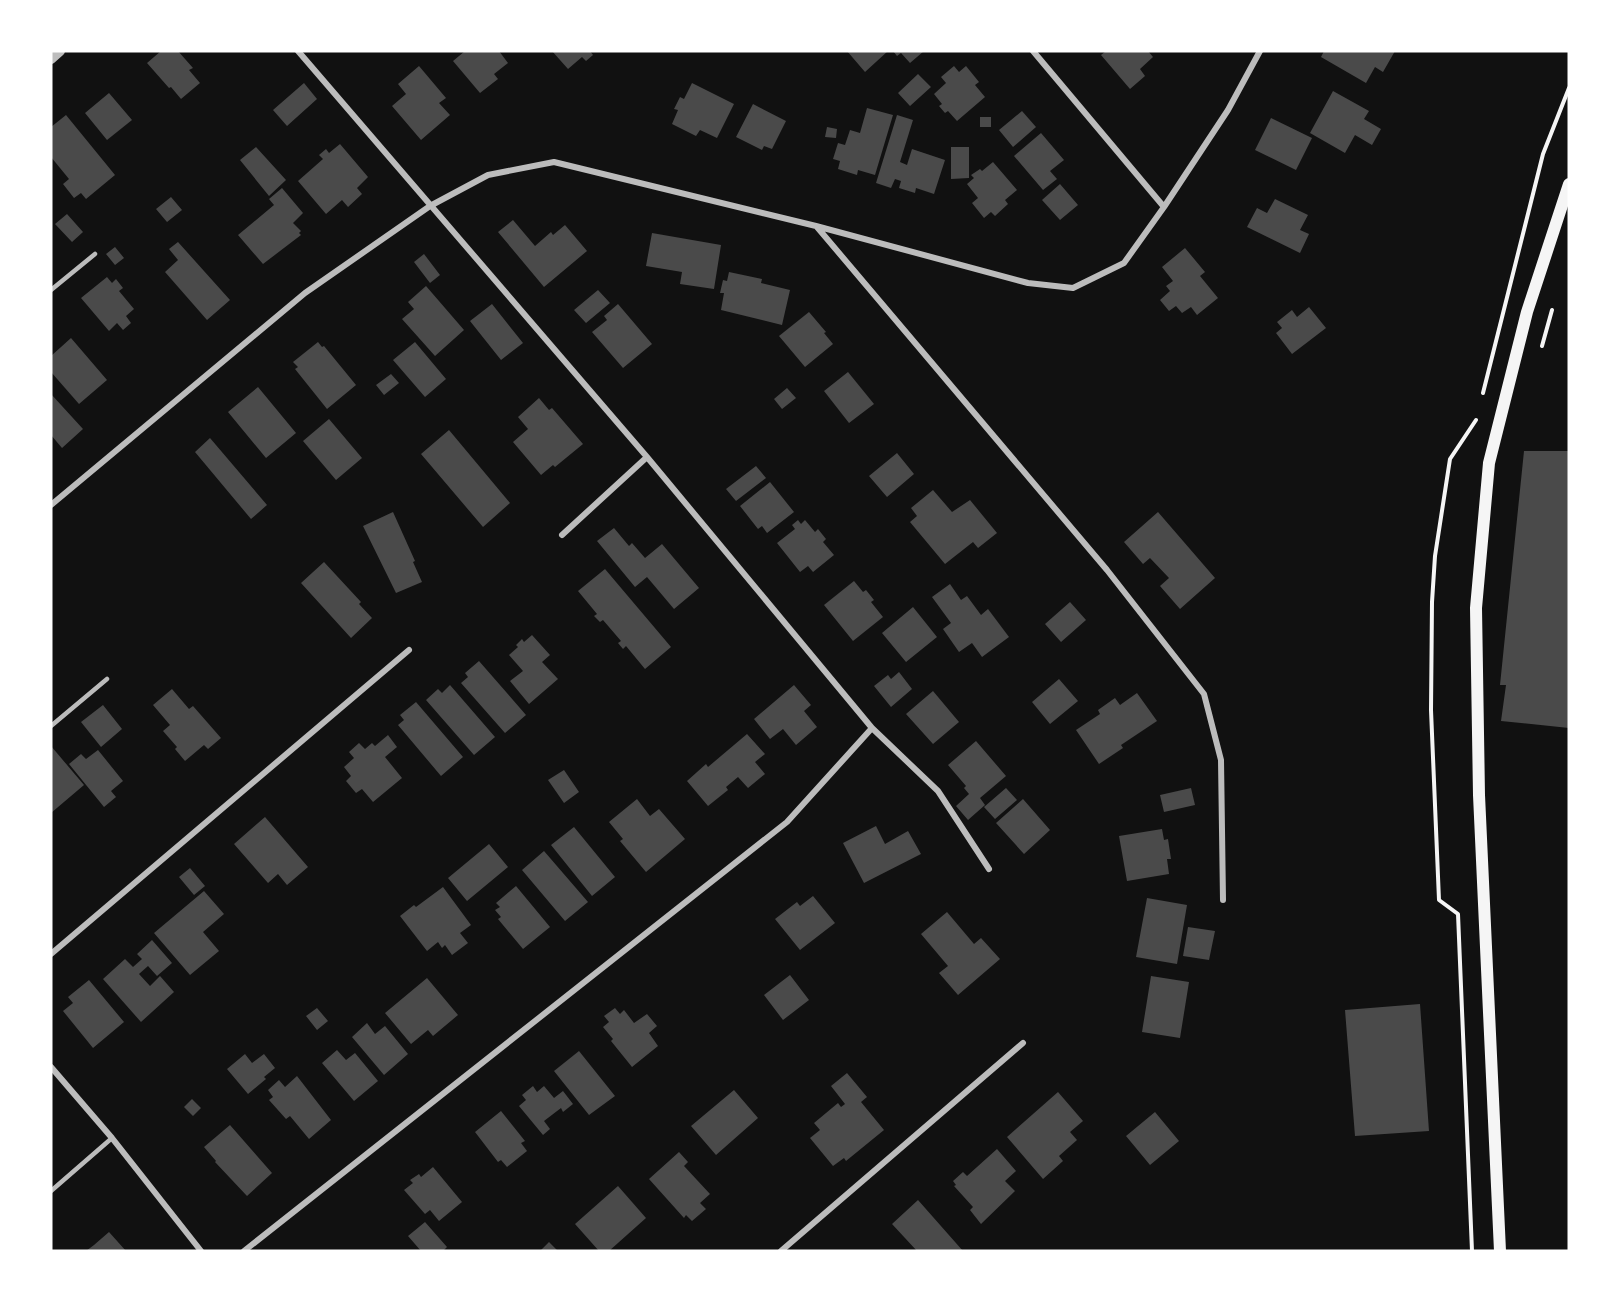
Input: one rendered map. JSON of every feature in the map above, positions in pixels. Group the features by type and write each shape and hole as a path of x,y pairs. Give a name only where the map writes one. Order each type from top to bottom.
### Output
{"main road":[{"path":"1500,1251 1479,795 1476,608 1490,463 1527,312 1569,184"}],"street":[{"path":"51,58 60,51"},
{"path":"298,51 647,457 872,728 938,791 988,869"},
{"path":"1033,51 1164,207"},
{"path":"51,505 305,293 430,206 488,175 554,162 816,226 1028,283 1073,288 1124,263 1228,111 1260,51"},
{"path":"816,226 1107,570 1204,694 1221,760 1223,900"},
{"path":"562,535 647,457"},
{"path":"51,954 409,650"},
{"path":"244,1251 787,822 872,728"},
{"path":"781,1251 1023,1042"},
{"path":"51,1067 112,1138 201,1251"}],"lane":[{"path":"51,290 95,254"},
{"path":"51,726 107,680"},
{"path":"51,1191 112,1138"}],"path":[{"path":"1541,350 1553,306"}],"building":[{"path":"161,51 178,51 193,68 189,70 200,83 181,99 147,63"},
{"path":"465,51 499,51 508,63 494,74 498,79 480,93 453,61"},
{"path":"552,51 590,51 593,55 586,61 582,57 568,69"},
{"path":"847,51 888,51 865,72"},
{"path":"893,51 924,51 910,63 901,53 897,56"},
{"path":"1106,51 1148,51 1153,57 1140,69 1145,76 1130,89 1101,55"},
{"path":"1324,51 1395,51 1383,72 1375,67 1366,83 1321,57"},
{"path":"419,66 446,98 439,103 450,115 421,140 392,106 406,94 398,84"},
{"path":"954,66 959,72 966,66 979,82 975,85 985,97 957,121 948,111 945,113 939,106 942,104 934,94 946,83 941,77"},
{"path":"918,74 931,87 910,106 898,93"},
{"path":"304,83 317,99 287,126 273,110"},
{"path":"692,83 734,104 717,138 700,130 696,136 672,124 678,110 674,109 680,97 684,99"},
{"path":"1333,91 1369,111 1364,119 1381,129 1372,145 1355,135 1345,153 1310,133"},
{"path":"109,93 132,120 107,140 85,113"},
{"path":"753,104 786,121 772,149 764,146 762,150 736,137"},
{"path":"867,108 893,115 875,175 858,170 857,175 838,169 840,161 833,159 838,143 845,145 850,130 860,133"},
{"path":"1022,111 1036,127 1013,147 999,130"},
{"path":"66,115 115,175 86,199 81,193 74,198 63,184 69,179 51,157 51,127"},
{"path":"897,115 913,120 900,162 907,165 912,149 945,160 934,194 916,188 915,193 899,188 901,181 895,179 891,188 876,183"},
{"path":"980,117 991,117 991,127 980,127"},
{"path":"1271,118 1312,138 1296,170 1255,150"},
{"path":"827,127 837,129 836,138 825,137"},
{"path":"1041,133 1064,160 1050,171 1057,179 1043,190 1014,156"},
{"path":"340,144 368,177 357,188 362,194 348,207 342,200 326,214 298,181 323,159 319,155 326,149 329,153"},
{"path":"256,147 286,180 269,196 240,160"},
{"path":"951,147 969,147 969,178 951,179"},
{"path":"993,162 1017,190 1005,200 1008,204 995,216 991,212 984,218 972,203 978,198 967,184 974,178 971,175 980,169 982,171"},
{"path":"1060,184 1078,205 1060,220 1042,200"},
{"path":"282,188 303,213 293,223 301,231 299,233 301,235 263,264 238,235 274,205 269,199"},
{"path":"171,197 182,210 167,222 156,209"},
{"path":"1275,199 1308,215 1300,230 1309,234 1300,253 1247,227 1257,208 1267,213"},
{"path":"67,214 83,232 72,242 55,224"},
{"path":"513,220 535,246 551,232 553,235 565,225 587,251 544,287 498,232"},
{"path":"652,233 721,245 714,289 680,284 682,272 646,266"},
{"path":"178,242 230,300 207,320 165,272 178,260 169,249"},
{"path":"115,247 124,258 115,265 106,254"},
{"path":"1185,248 1205,272 1200,276 1218,298 1197,315 1191,307 1182,313 1176,306 1169,311 1160,300 1170,291 1166,286 1173,281 1162,267"},
{"path":"424,254 440,275 430,283 414,262"},
{"path":"729,272 762,279 761,283 790,290 782,325 721,310 724,293 720,293 723,280 727,281"},
{"path":"107,277 112,283 116,279 123,288 119,291 134,309 126,316 131,323 123,330 117,323 109,331 81,298"},
{"path":"426,286 464,330 435,356 402,319 414,309 408,302"},
{"path":"598,290 610,303 586,323 574,310"},
{"path":"492,304 523,343 501,360 470,321"},
{"path":"618,304 652,344 623,368 592,332 607,320 604,316"},
{"path":"1309,307 1326,328 1292,354 1276,333 1282,328 1277,322 1292,310 1297,317"},
{"path":"809,312 833,344 805,367 779,336"},
{"path":"71,338 107,380 79,404 51,372 51,356"},
{"path":"318,342 322,347 324,346 356,385 327,409 295,369 298,367 293,362"},
{"path":"415,342 446,379 425,397 393,360"},
{"path":"848,372 874,404 849,423 824,391"},
{"path":"391,374 399,383 384,395 376,385"},
{"path":"258,387 296,433 266,458 228,412"},
{"path":"787,388 796,398 782,409 774,399"},
{"path":"51,394 83,429 62,448 51,435"},
{"path":"539,398 549,410 552,408 583,444 555,467 553,465 541,475 513,442 528,429 518,417"},
{"path":"329,419 362,458 336,480 303,441"},
{"path":"449,430 510,503 483,527 421,454"},
{"path":"210,438 267,505 251,519 195,452"},
{"path":"1524,451 1569,451 1569,728 1501,721 1506,685 1500,685"},
{"path":"897,453 914,474 887,497 869,476"},
{"path":"756,466 766,478 736,501 726,489"},
{"path":"770,482 794,512 767,533 762,526 758,529 740,506"},
{"path":"933,490 952,512 970,500 997,533 978,548 973,542 945,564 910,522 917,516 911,508"},
{"path":"393,512 422,582 396,593 363,526"},
{"path":"1158,512 1215,578 1180,609 1160,586 1169,578 1150,558 1143,564 1124,542"},
{"path":"798,520 801,524 805,520 815,532 818,529 826,539 823,542 834,555 813,572 808,566 800,572 777,543 795,529 792,525"},
{"path":"614,528 629,546 632,543 645,558 662,544 699,588 674,609 647,577 635,587 597,541"},
{"path":"324,562 361,602 359,604 372,618 351,638 301,583"},
{"path":"605,569 671,647 645,669 626,646 623,649 618,643 621,641 603,620 600,622 594,616 597,614 578,591"},
{"path":"854,581 863,592 866,590 874,600 871,602 883,617 853,641 824,605"},
{"path":"950,584 961,600 967,596 981,615 988,609 1009,637 982,657 972,643 959,652 943,629 951,623 932,597"},
{"path":"1070,602 1086,620 1061,642 1045,624"},
{"path":"913,607 937,637 906,662 882,633"},
{"path":"532,635 550,655 542,662 558,679 529,704 510,681 523,671 509,655 518,647 516,645 522,639 524,642"},
{"path":"479,661 526,715 505,733 461,683 468,677 465,673"},
{"path":"899,672 912,689 891,707 874,686 888,675 891,679"},
{"path":"1059,679 1078,701 1050,724 1032,702"},
{"path":"450,685 495,737 474,755 426,700 438,689 442,693"},
{"path":"794,685 811,705 804,711 817,727 796,745 783,729 770,739 754,719"},
{"path":"172,689 189,709 193,706 221,738 208,749 204,745 185,761 175,749 177,747 163,731 170,725 153,705"},
{"path":"933,691 959,722 933,744 906,714"},
{"path":"1137,693 1157,721 1121,745 1123,748 1099,764 1076,730 1100,714 1098,710 1115,698 1120,705"},
{"path":"416,702 463,757 441,776 398,725 404,720 400,715"},
{"path":"103,705 122,729 101,747 81,722"},
{"path":"747,734 765,754 755,762 765,774 748,788 738,777 726,787 728,790 708,806 687,781 706,764 708,767"},
{"path":"388,735 397,747 385,757 402,778 373,802 362,789 356,793 346,781 351,776 344,767 354,758 349,752 359,743 365,749 372,743 375,746"},
{"path":"976,741 1006,776 980,798 985,805 968,820 956,806 969,794 964,788 966,786 948,765"},
{"path":"51,746 84,785 51,813"},
{"path":"98,750 123,781 111,791 116,797 104,807 69,764 81,754 86,759"},
{"path":"564,770 579,792 564,803 548,780"},
{"path":"1006,788 1017,800 995,819 984,807"},
{"path":"1191,788 1195,805 1164,812 1160,795"},
{"path":"637,799 650,816 659,809 685,839 646,872 620,841 623,839 609,822"},
{"path":"1023,799 1050,830 1024,854 996,823"},
{"path":"265,817 308,867 287,885 278,874 268,883 234,844"},
{"path":"876,826 885,844 908,831 921,854 864,883 843,843"},
{"path":"574,827 615,877 592,896 551,845"},
{"path":"1162,829 1164,840 1168,839 1171,859 1167,859 1169,874 1127,881 1119,836"},
{"path":"489,844 508,867 467,901 448,878"},
{"path":"544,851 588,902 565,921 522,870"},
{"path":"190,868 205,886 194,895 179,877"},
{"path":"516,886 550,927 523,949 498,919 501,917 495,910 500,907 496,903"},
{"path":"443,887 471,925 460,933 468,943 452,955 445,945 442,948 438,942 427,951 400,916"},
{"path":"204,891 224,914 203,932 219,951 190,975 154,933"},
{"path":"813,896 835,923 800,950 775,919 797,902 800,906"},
{"path":"1147,898 1187,905 1177,964 1136,957"},
{"path":"947,912 974,944 981,938 1000,959 958,995 939,973 948,966 921,934"},
{"path":"1188,927 1215,931 1209,960 1183,956"},
{"path":"152,940 172,963 157,976 148,966 139,974 150,986 160,976 174,992 141,1022 103,979 125,959 133,967 142,959 137,954"},
{"path":"790,975 809,1000 783,1020 764,995"},
{"path":"1151,976 1189,982 1180,1038 1142,1032"},
{"path":"427,978 458,1015 433,1036 428,1030 411,1044 385,1013"},
{"path":"89,980 124,1022 93,1048 63,1011 73,1003 68,997"},
{"path":"1420,1004 1429,1131 1355,1136 1345,1010"},
{"path":"317,1008 328,1021 317,1030 306,1016"},
{"path":"615,1008 620,1014 624,1010 634,1023 647,1014 657,1026 649,1033 658,1046 632,1067 603,1027 609,1022 604,1016"},
{"path":"367,1023 375,1034 385,1026 408,1054 384,1075 352,1037"},
{"path":"337,1050 346,1060 355,1053 378,1081 354,1101 322,1063"},
{"path":"579,1051 615,1096 589,1115 554,1071"},
{"path":"245,1054 252,1063 264,1054 275,1068 248,1094 227,1069"},
{"path":"847,1073 867,1097 861,1102 884,1130 846,1161 844,1158 833,1166 810,1138 820,1130 814,1123 838,1103 841,1107 845,1104 831,1086"},
{"path":"297,1076 331,1120 309,1139 290,1116 286,1119 269,1100 273,1097 268,1090 279,1080 285,1087"},
{"path":"533,1086 537,1092 544,1086 554,1098 563,1091 573,1104 563,1112 561,1108 544,1121 550,1129 543,1135 519,1106 526,1100 522,1095"},
{"path":"734,1090 758,1118 716,1155 691,1126"},
{"path":"1058,1092 1083,1121 1070,1132 1077,1140 1059,1156 1063,1161 1043,1179 1007,1137"},
{"path":"192,1099 201,1108 193,1116 184,1107"},
{"path":"501,1111 525,1141 521,1143 527,1151 507,1167 501,1160 498,1162 475,1132"},
{"path":"1155,1112 1179,1141 1150,1165 1126,1136"},
{"path":"230,1125 272,1173 247,1196 204,1147"},
{"path":"997,1149 1016,1171 1005,1181 1015,1191 981,1224 970,1210 973,1207 954,1186 956,1185 953,1181 963,1172 967,1176"},
{"path":"679,1152 688,1162 684,1166 710,1194 700,1203 706,1209 692,1221 686,1215 684,1218 649,1179"},
{"path":"433,1167 462,1202 439,1221 430,1210 425,1214 404,1190 413,1183 410,1180 419,1174 421,1177"},
{"path":"618,1186 646,1218 609,1251 599,1251 575,1224"},
{"path":"918,1200 963,1251 917,1251 892,1224"},
{"path":"425,1222 447,1247 443,1251 421,1251 408,1236"},
{"path":"109,1232 126,1251 86,1251 94,1245"},
{"path":"549,1242 558,1251 540,1251"}]}
